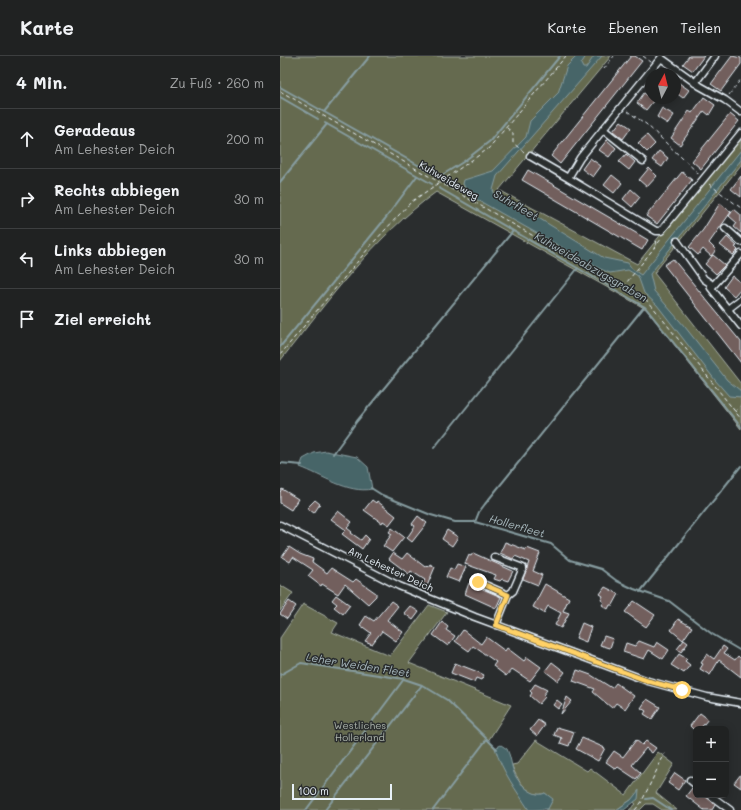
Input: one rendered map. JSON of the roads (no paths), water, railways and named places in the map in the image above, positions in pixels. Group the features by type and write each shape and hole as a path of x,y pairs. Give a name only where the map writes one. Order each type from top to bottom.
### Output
{"street":[{"path":"695,83 715,56"},
{"path":"568,178 580,158 662,57 695,83 725,100 741,112"},
{"path":"603,129 643,161"},
{"path":"527,154 656,230 661,231 741,133"},
{"path":"725,228 741,242"},
{"path":"677,241 704,279 710,283 711,288 741,326"},
{"path":"711,288 741,254"},
{"path":"728,310 741,299"},
{"name":"Am Lehester Deich","path":"280,525 399,586 496,625 648,681 707,697 741,703"},
{"path":"494,557 523,568 513,591 508,595 496,625"},
{"path":"478,582 508,595"},
{"path":"714,798 730,810"}],"water":[{"path":"577,56 586,56 581,64 583,68 586,68 594,56 602,56 497,176 493,190 496,197 522,208 604,258 628,263 632,269 641,275 741,150 741,160 650,274 654,291 727,380 741,391 741,397 729,396 715,380 657,305 644,293 638,276 628,270 610,273 600,269 476,199 468,193 463,184 464,180 493,171 526,137 530,121 558,93 567,66"},
{"path":"326,451 357,457 368,467 372,489 363,490 344,486 300,467 303,459 314,453"},
{"path":"501,745 507,749 514,773 519,781 531,792 536,794 545,793 553,799 548,809 529,810 501,765 495,748"},
{"path":"639,790 638,799 624,810 616,810 631,800"}],"waterway":[{"path":"324,112 370,56"},
{"path":"280,87 439,177 463,162 490,141 560,56"},
{"name":"Kuhweideabzugsgraben","path":"280,97 318,119"},
{"name":"Kuhweideabzugsgraben","path":"325,123 432,184"},
{"path":"280,182 327,124"},
{"path":"280,347 385,219 417,176"},
{"name":"Kuhweideabzugsgraben","path":"439,188 645,307 741,427"},
{"path":"333,454 357,421 513,231"},
{"path":"434,448 578,268"},
{"path":"475,522 479,512 485,504 644,307"},
{"name":"Hollerfleet","path":"280,463 302,465"},
{"path":"640,592 741,466"},
{"name":"Hollerfleet","path":"371,488 382,495 431,515 455,522 475,522 551,544 570,560 601,569 617,581 634,589 669,601 712,634 741,651"},
{"name":"Leher Weiden Fleet","path":"280,675 301,663 404,679 422,685 447,700 497,749"},
{"path":"306,810 404,679"},
{"path":"325,810 422,685"},
{"path":"433,810 487,739"},
{"path":"646,799 653,798 671,810"}],"water label":[{"name":"Suhrfleet","path":"516,205"}],"park label":[{"name":"Westliches Hollerland","path":"360,730"}]}
